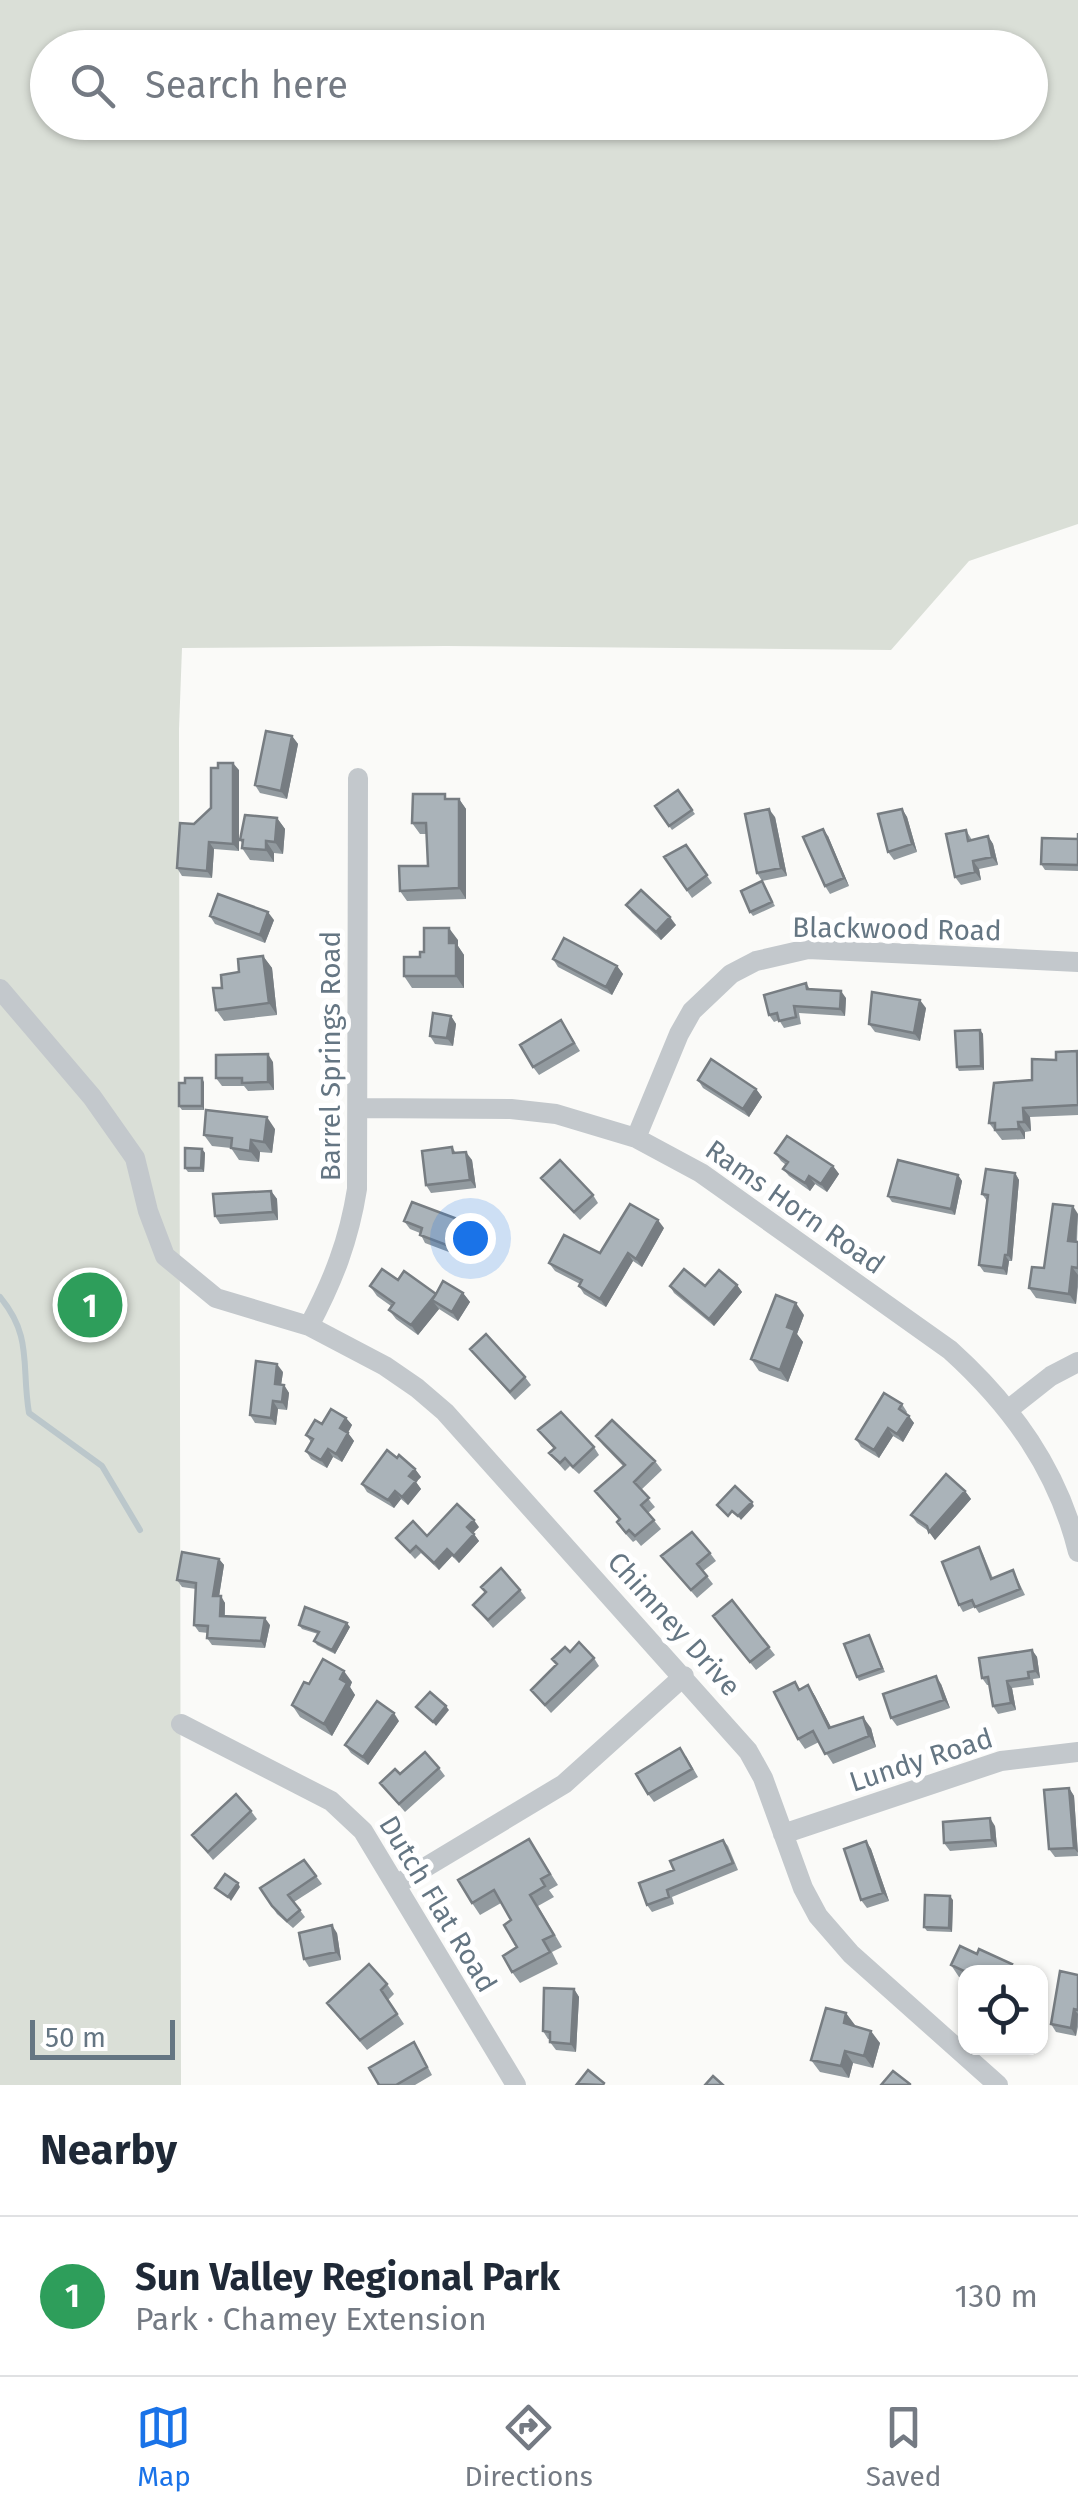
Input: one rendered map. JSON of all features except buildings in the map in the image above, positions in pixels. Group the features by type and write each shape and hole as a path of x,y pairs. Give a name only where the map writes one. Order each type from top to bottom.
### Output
{"street":[{"name":"Barrel Springs Road","path":"310,1326 341,1261 352,1226 357,1189 358,778"},
{"name":"Blackwood Road","path":"636,1138 692,1012 720,982 756,960 808,949 1078,962"},
{"name":"Chimney Drive","path":"0,990 92,1097 135,1158 148,1212 165,1256 216,1298 310,1326 385,1366 446,1412 748,1751 763,1778 803,1888 836,1939 998,2085"},
{"name":"Rams Horn Road","path":"358,1108 512,1108 596,1124 636,1138 701,1173 950,1350 1008,1409 1040,1456 1060,1495 1078,1552"},
{"path":"1008,1409 1051,1376 1078,1362"},
{"path":"396,1885 564,1784 684,1676"},
{"name":"Dutch Flat Road","path":"181,1724 340,1808 364,1831 516,2085"},
{"name":"Lundy Road","path":"783,1834 987,1765 1078,1752"}],"shaded area":[{"path":"0,0 1078,0 1078,524 969,561 891,650 182,648 181,2085 0,2085"}],"waterway":[{"path":"0,1297 22,1339 29,1413 102,1466 140,1530"}],"place":[{"name":"Sun Valley Regional Park","path":"90,1305"}]}
